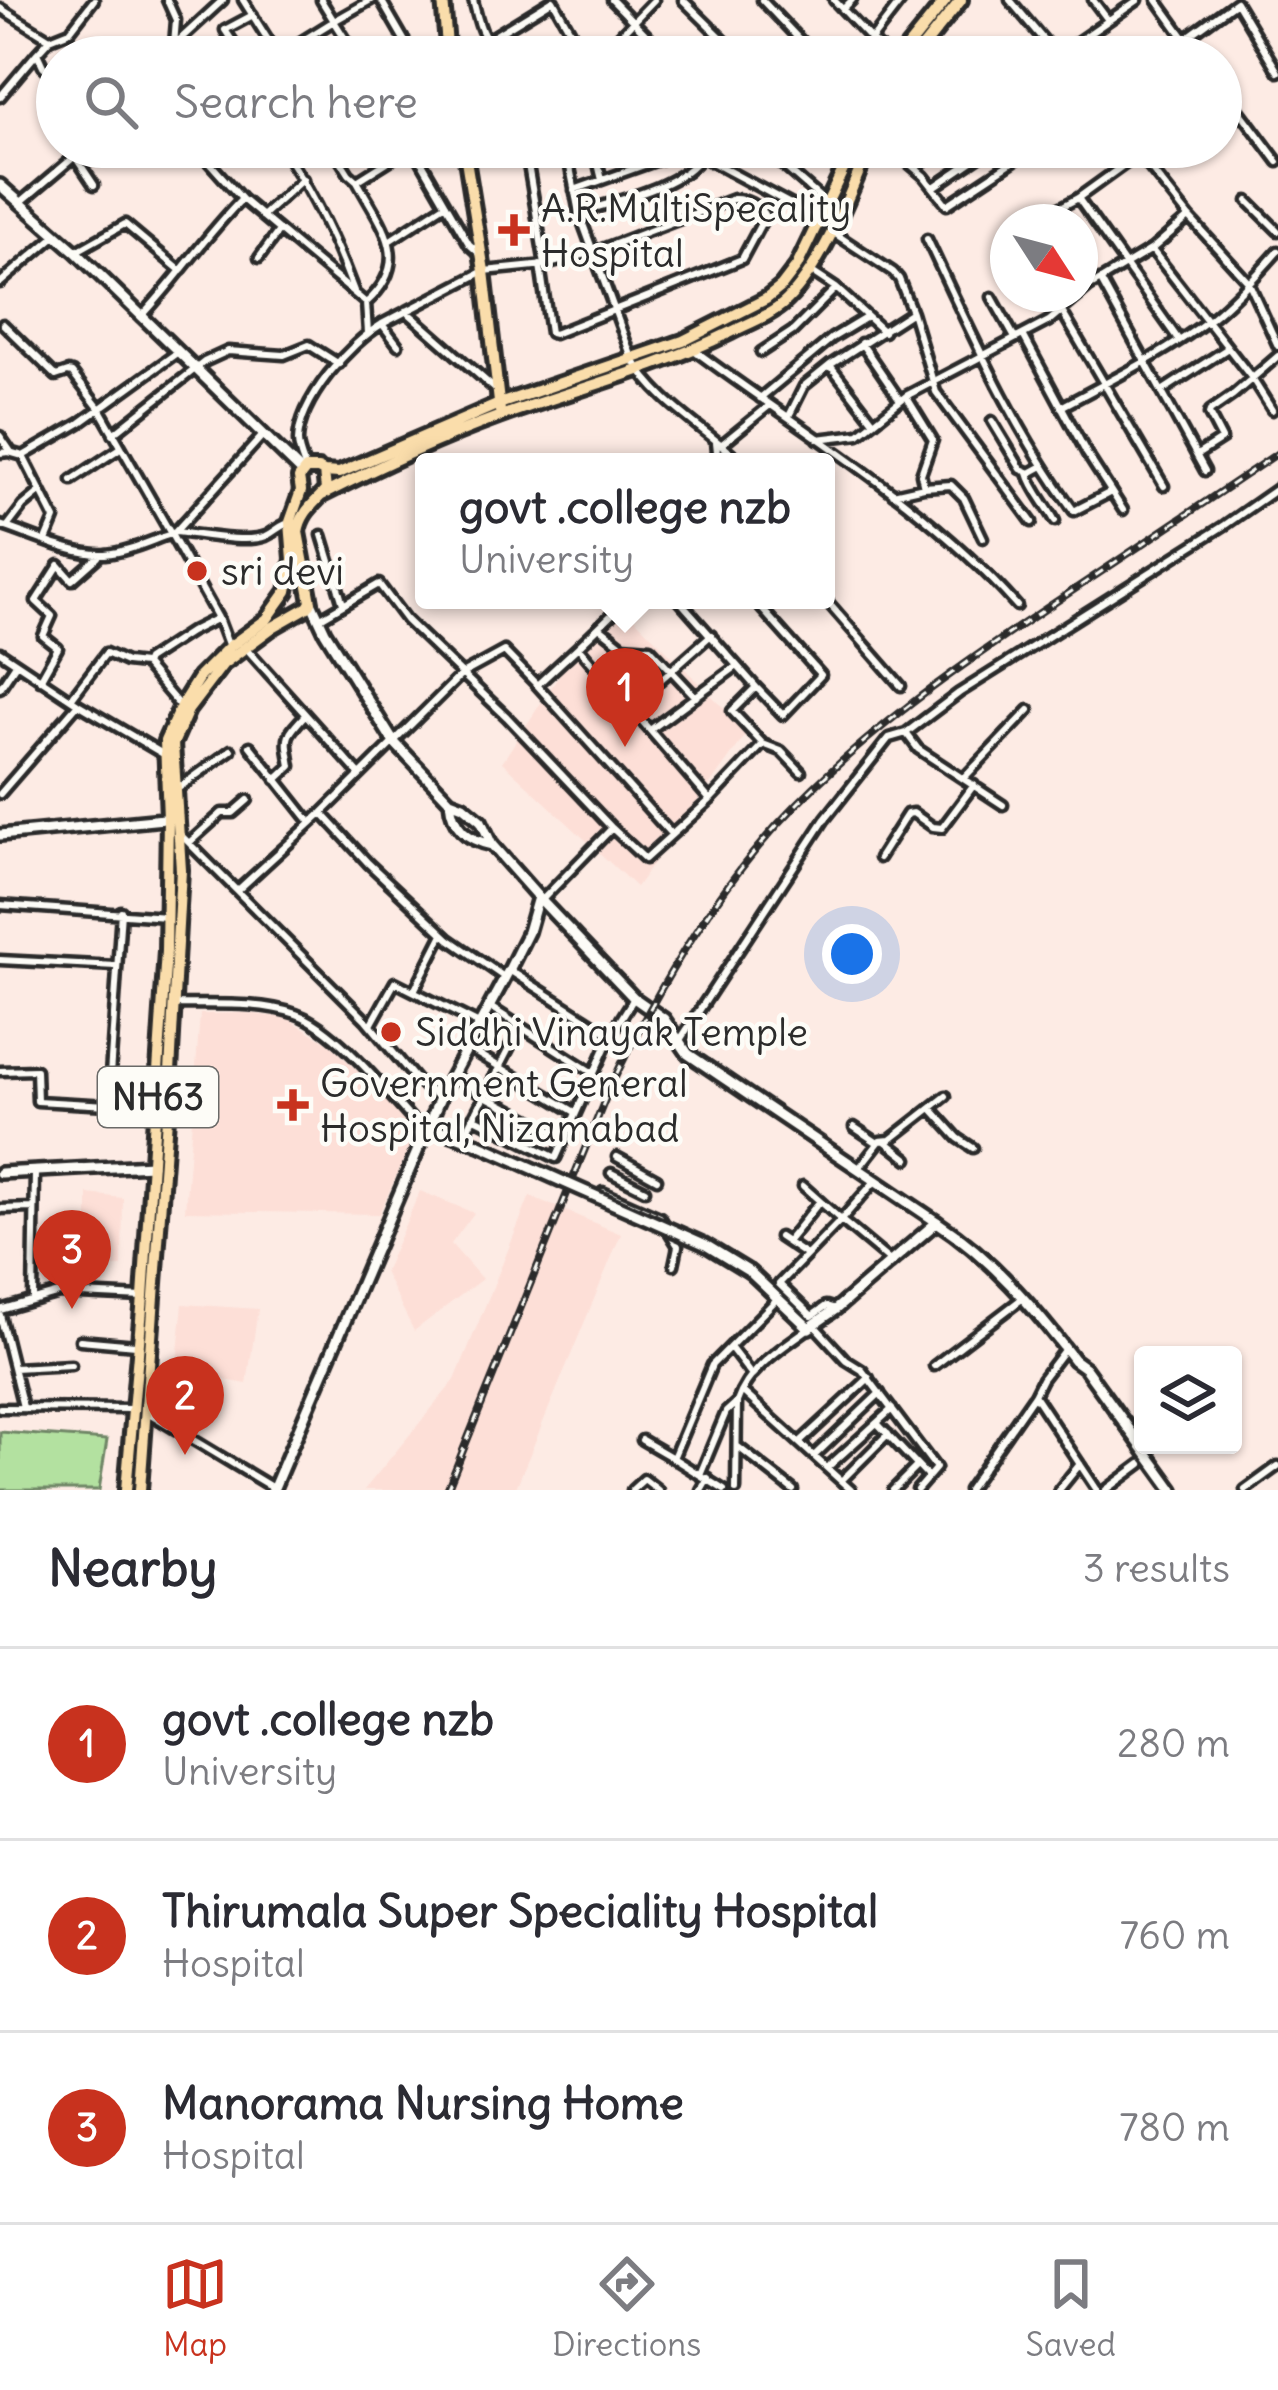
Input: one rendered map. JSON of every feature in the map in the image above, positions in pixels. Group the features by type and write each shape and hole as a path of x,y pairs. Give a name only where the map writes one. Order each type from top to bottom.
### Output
{"main road":[{"path":"442,0 446,36"},
{"path":"917,36 946,0"},
{"path":"932,36 961,0"},
{"path":"467,168 499,404"},
{"path":"305,471 351,469 499,404 683,340 776,292 796,266 844,168"},
{"path":"305,471 298,483 303,495 320,497 499,404 639,371 694,350 780,306 809,270 860,168"},
{"path":"0,185 305,471"},
{"path":"295,522 326,490 324,472"},
{"path":"299,611 286,603 301,491"},
{"path":"295,522 319,619 393,741 450,801 481,820 492,845 539,899 634,998 664,1019 688,1054 980,1254 1085,1368 1174,1490"},
{"path":"287,591 298,585 310,596"},
{"name":"NH63","path":"126,1490 140,1410 185,838 172,821 164,754 167,734 200,677 266,619 287,591"},
{"name":"NH63","path":"140,1490 140,1345 176,734 213,675 245,647 308,608 310,596"},
{"path":"450,801 451,818 457,825 475,842 492,845"},
{"path":"0,835 172,821"},
{"path":"273,1489 440,1098 528,932 539,899"},
{"path":"427,1130 478,1144 704,1244 750,1272 812,1326 937,1222"},
{"path":"0,1173 152,1166"}],"street":[{"path":"58,36 70,31 94,0"},
{"path":"167,0 176,20 175,36"},
{"path":"184,36 223,0"},
{"path":"243,0 266,36"},
{"path":"321,0 344,36"},
{"path":"310,36 370,0"},
{"path":"381,0 402,36"},
{"path":"473,0 483,36"},
{"path":"522,0 530,14"},
{"path":"494,36 553,0 573,36"},
{"path":"612,0 646,36"},
{"path":"618,36 654,0"},
{"path":"683,0 720,36"},
{"path":"762,0 796,36"},
{"path":"834,0 866,36"},
{"path":"842,9 852,0"},
{"path":"873,36 902,0"},
{"path":"1010,0 1040,36"},
{"path":"1093,0 1108,20"},
{"path":"1085,36 1138,0"},
{"path":"1157,0 1183,36"},
{"path":"1189,36 1237,1 1278,72"},
{"path":"0,8 45,36"},
{"path":"228,36 225,31 253,15"},
{"path":"0,97 36,54"},
{"path":"1242,116 1278,162"},
{"path":"21,202 59,168"},
{"path":"83,168 94,185"},
{"path":"214,168 242,199 366,303 368,333"},
{"path":"296,168 334,239 356,295"},
{"path":"345,168 389,242 392,261 385,284 366,303"},
{"path":"357,181 378,168"},
{"path":"425,168 469,244 481,255"},
{"path":"305,471 297,444 307,404 368,333 382,324 484,271 543,265 594,252 733,199 759,207 766,216 742,259 551,334 543,265 528,168"},
{"path":"570,168 579,212 639,371 665,400 731,453"},
{"path":"598,168 602,181"},
{"path":"574,190 637,168"},
{"path":"579,212 691,168"},
{"path":"723,168 820,220"},
{"path":"785,168 828,204"},
{"path":"916,168 947,205 1002,168"},
{"path":"934,187 962,168"},
{"path":"1069,204 1116,168"},
{"path":"1150,168 1250,283 1278,346"},
{"path":"262,216 302,179"},
{"path":"1078,198 1178,339"},
{"path":"141,317 242,199"},
{"path":"1248,201 1278,231"},
{"path":"389,242 446,204"},
{"path":"1098,282 1152,249 1189,217"},
{"path":"76,252 125,224 181,271"},
{"path":"259,258 279,231"},
{"path":"831,231 899,279 932,382 945,406 1032,522"},
{"path":"0,283 56,236"},
{"path":"927,239 1041,466 1074,511 1111,492"},
{"path":"1152,249 1272,410"},
{"path":"1061,407 1146,361 1208,320 1278,251"},
{"path":"809,270 884,332"},
{"path":"1101,281 1205,471"},
{"path":"761,352 793,331 836,288"},
{"path":"406,311 499,404"},
{"path":"788,418 802,388 912,312"},
{"path":"1002,312 1123,510"},
{"path":"818,439 859,434 903,398 1060,312"},
{"path":"1065,312 1164,486"},
{"path":"760,398 832,338 867,317"},
{"path":"1,324 56,376 72,374 99,408 173,533 229,647"},
{"path":"382,324 398,345"},
{"path":"861,343 933,440 921,474 924,487"},
{"path":"113,434 195,369 228,351 284,355 309,345 339,364"},
{"path":"1162,391 1228,348"},
{"path":"694,350 893,494 1017,606"},
{"path":"23,456 80,423 178,352"},
{"path":"1197,455 1222,440 1210,411 1278,356"},
{"path":"830,365 874,422"},
{"path":"718,441 770,406"},
{"path":"992,421 1028,473"},
{"path":"173,533 264,434"},
{"path":"0,436 11,452"},
{"path":"718,441 718,453"},
{"path":"72,480 121,448"},
{"path":"0,453 23,456 55,521 46,540"},
{"path":"1028,473 1041,466"},
{"path":"1028,473 1055,521"},
{"path":"893,494 944,484 956,488 982,538"},
{"path":"679,1042 825,819 885,742 906,733 959,693 1278,488"},
{"path":"41,491 3,526 100,554 173,533 265,537 281,524 295,522"},
{"path":"322,535 343,604"},
{"path":"40,680 58,648 43,636 52,616 36,601 59,565 72,580 100,554"},
{"path":"319,619 380,584 406,620 508,717 643,859 710,800 763,744"},
{"path":"537,686 617,609"},
{"path":"687,609 783,715 821,675 762,609"},
{"path":"834,609 902,686"},
{"path":"146,664 218,618"},
{"path":"598,627 623,646 650,648 696,697"},
{"path":"631,706 711,635"},
{"path":"245,647 360,775"},
{"path":"578,647 710,800"},
{"path":"238,890 462,674 504,650 672,835"},
{"path":"0,652 164,754"},
{"path":"0,794 75,702 106,653 146,664 181,706"},
{"path":"0,688 16,664"},
{"path":"650,730 737,666"},
{"path":"757,687 732,711 763,744 781,751 801,772"},
{"path":"964,778 1029,710"},
{"path":"276,780 291,766 287,734 305,715"},
{"path":"906,733 918,748 1004,805"},
{"path":"250,746 311,823"},
{"path":"175,790 231,749"},
{"path":"879,858 908,814 942,828 974,785"},
{"path":"248,800 185,838 371,1025 417,1081 440,1098"},
{"path":"322,813 443,934 610,1035"},
{"path":"539,899 612,828"},
{"path":"0,905 167,916"},
{"path":"108,1105 122,911"},
{"path":"414,991 443,934"},
{"path":"0,960 118,966"},
{"path":"371,1025 395,982 478,1024"},
{"path":"473,1117 556,1158 610,1035 634,998"},
{"path":"174,1004 262,1007 312,1021 427,1130"},
{"path":"489,1006 593,1073"},
{"path":"463,1138 520,1027"},
{"path":"466,1047 575,1112"},
{"path":"0,1071 36,1070 37,1101 108,1105 157,1114"},
{"path":"452,1074 564,1138"},
{"path":"859,1168 881,1142 946,1096"},
{"path":"931,1108 973,1148"},
{"path":"854,1127 908,1159"},
{"path":"617,1157 657,1178"},
{"path":"33,1300 35,1172"},
{"path":"611,1172 645,1190"},
{"path":"836,1309 826,1306 812,1316 779,1284 876,1180"},
{"path":"803,1186 890,1261"},
{"path":"603,1192 660,1217 678,1246 674,1265"},
{"path":"787,1242 820,1201"},
{"path":"0,1209 34,1208"},
{"path":"778,1237 806,1256"},
{"path":"23,1407 0,1312 43,1296 143,1297"},
{"path":"673,1458 712,1365 778,1298"},
{"path":"934,1366 1023,1298"},
{"path":"736,1490 741,1390 759,1366 812,1326 860,1368 936,1468 917,1490"},
{"path":"80,1340 140,1345"},
{"path":"730,1347 752,1376"},
{"path":"968,1490 1065,1348"},
{"path":"13,1368 71,1365"},
{"path":"799,1443 868,1378"},
{"path":"741,1390 851,1490"},
{"path":"814,1456 880,1393"},
{"path":"1034,1395 1101,1490 1141,1464"},
{"path":"701,1490 726,1412 737,1402"},
{"path":"0,1408 140,1410 273,1489"},
{"path":"827,1468 892,1409"},
{"path":"877,1423 928,1477"},
{"path":"841,1481 888,1434"},
{"path":"642,1440 724,1490"},
{"path":"737,1446 793,1490"},
{"path":"1059,1490 1080,1464"},
{"path":"893,1490 917,1466"},
{"path":"1245,1490 1278,1466"},
{"path":"632,1490 644,1479 658,1490"}],"shaded area":[{"path":"625,609 748,732 636,887 502,762 578,647"},
{"name":"Government General Hospital, Nizamabad","path":"200,1014 287,1018 329,1043 417,1130 379,1214 185,1211"},
{"path":"420,1191 474,1213 451,1244 482,1279 414,1331 384,1272"},
{"path":"88,1194 123,1198 122,1267 88,1267"},
{"path":"530,1196 621,1234 515,1490 364,1490 455,1380"},
{"path":"183,1304 258,1309 247,1384 176,1371"}],"green space":[{"path":"0,1432 107,1440 99,1490 0,1490"}],"railway":[{"path":"447,1490 608,1092 644,1020 728,885 810,791 912,703 1278,453"}],"place":[{"name":"A.R.MultiSpecality Hospital","path":"514,230"},
{"name":"sri devi","path":"197,571"},
{"name":"govt .college nzb","path":"625,747"},
{"name":"Siddhi Vinayak Temple","path":"391,1032"},
{"name":"Government General Hospital, Nizamabad","path":"293,1105"},
{"name":"Manorama Nursing Home","path":"72,1309"},
{"name":"Thirumala Super Speciality Hospital","path":"185,1455"}]}
